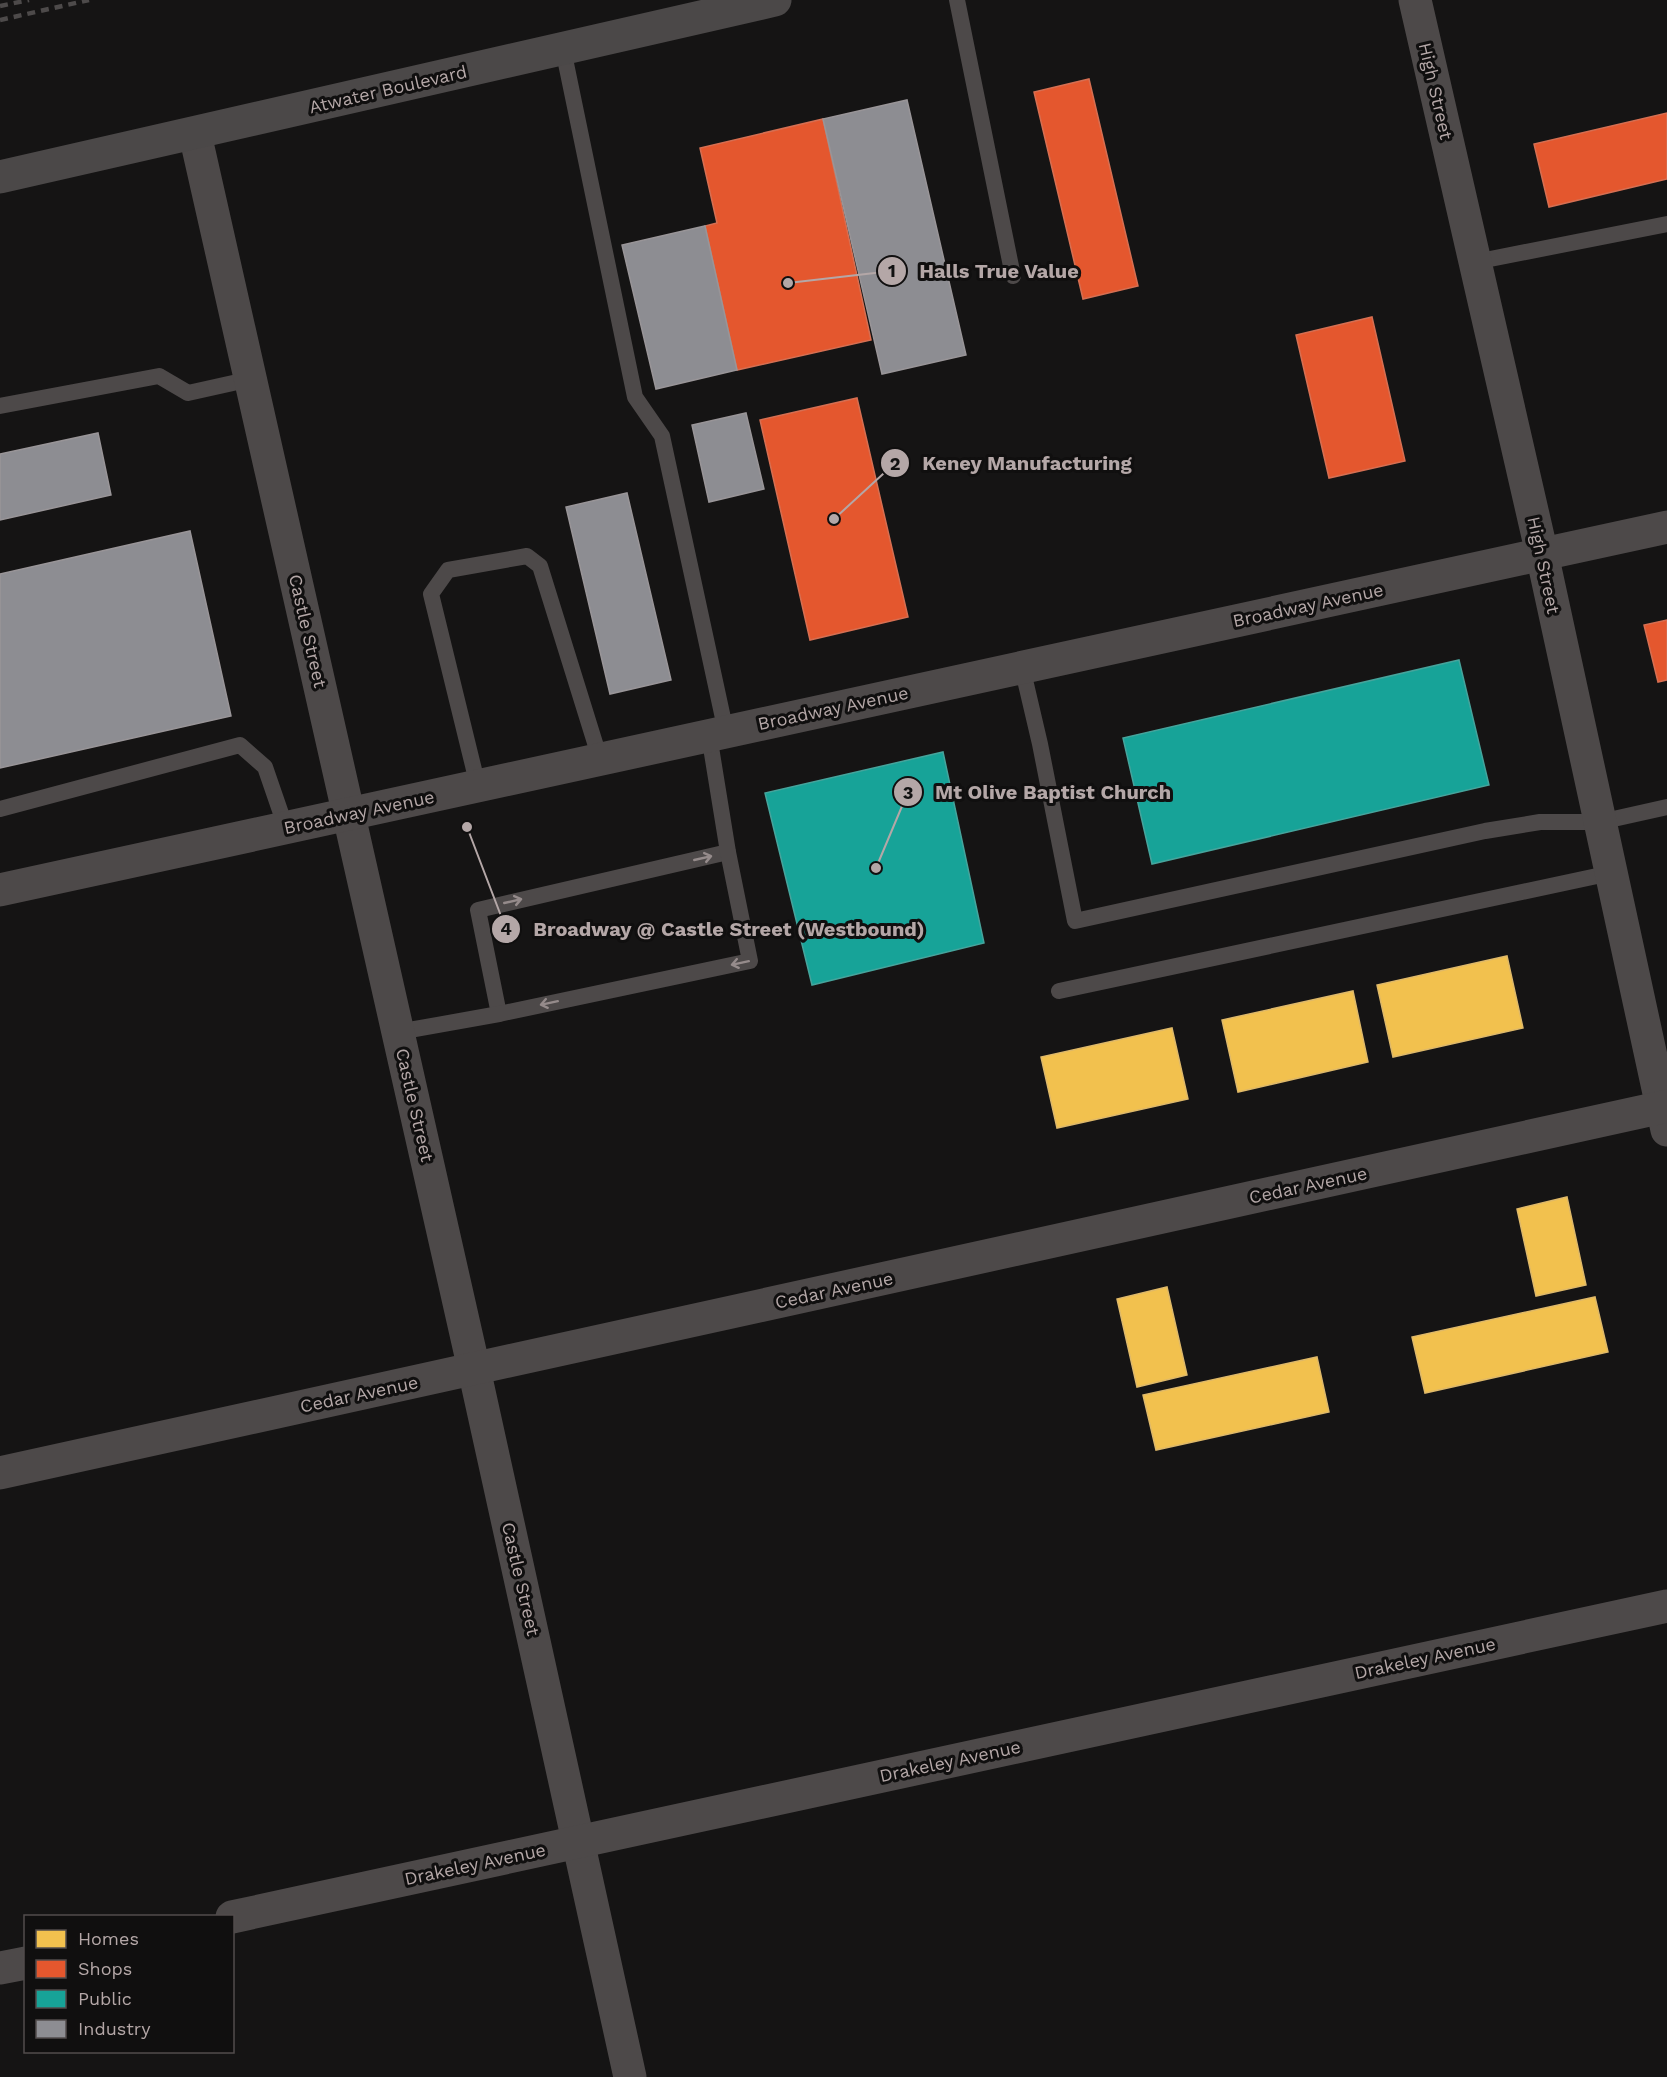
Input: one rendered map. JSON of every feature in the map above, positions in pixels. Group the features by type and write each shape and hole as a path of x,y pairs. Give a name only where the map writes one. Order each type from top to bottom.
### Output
{"main road":[{"name":"Atwater Boulevard","path":"0,177 775,0"}],"street":[{"name":"High Street","path":"1415,0 1542,554 1665,1115"},
{"name":"Castle Street","path":"195,134 474,1369 630,2077"},
{"name":"Broadway Avenue","path":"0,890 1667,527"},
{"name":"Cedar Avenue","path":"0,1473 474,1369 1665,1115"},
{"name":"Drakeley Avenue","path":"234,1917 1667,1606"},
{"path":"0,1968 24,1963"}],"lane":[{"path":"957,0 1013,276"},
{"path":"398,1032 499,1014 750,961 728,852 718,733 662,436 635,396 562,49"},
{"path":"1475,262 1667,224"},
{"path":"0,406 159,376 188,393 251,379"},
{"path":"478,786 431,594 448,570 528,556 540,566 600,759"},
{"path":"1022,667 1040,744 1075,921 1485,831 1540,822 1600,822 1667,807"},
{"path":"0,809 240,745 265,767 286,828"},
{"path":"499,1014 478,910 728,852"},
{"path":"1059,991 1611,873"}],"building: Homes":[{"path":"1507,956 1523,1028 1393,1057 1377,985"},
{"path":"1353,991 1368,1062 1238,1092 1222,1020"},
{"path":"1172,1028 1188,1099 1057,1128 1041,1057"},
{"path":"1567,1197 1586,1285 1536,1296 1517,1209"},
{"path":"1167,1287 1187,1375 1137,1387 1117,1299"},
{"path":"1595,1297 1608,1352 1425,1393 1412,1337"},
{"path":"1317,1357 1329,1412 1156,1450 1143,1395"}],"building: Shops":[{"path":"1089,79 1138,286 1083,299 1034,92"},
{"path":"1667,113 1667,179 1549,207 1534,144"},
{"path":"823,119 871,340 737,370 705,226 717,223 700,148"},
{"path":"1372,317 1405,461 1329,478 1296,335"},
{"path":"857,398 908,617 810,640 760,420"},
{"path":"1667,620 1667,680 1658,682 1644,625"}],"building: Public":[{"path":"1459,660 1489,785 1152,864 1123,738"},
{"path":"943,752 984,943 812,985 765,793"}],"building: Industry":[{"path":"907,100 966,355 882,374 823,119"},
{"path":"705,226 737,370 656,389 622,245"},
{"path":"746,413 764,489 709,502 692,425"},
{"path":"98,433 111,495 0,520 0,454"},
{"path":"627,493 671,680 610,694 566,507"},
{"path":"190,531 231,716 0,768 0,574"}],"railway":[{"path":"0,6 29,0"},
{"path":"0,20 89,0"}],"place":[{"name":"Halls True Value","path":"788,283"},
{"name":"Keney Manufacturing","path":"834,519"},
{"name":"Broadway @ Castle Street (Westbound)","path":"467,827"},
{"name":"Mt Olive Baptist Church","path":"876,868"}]}
